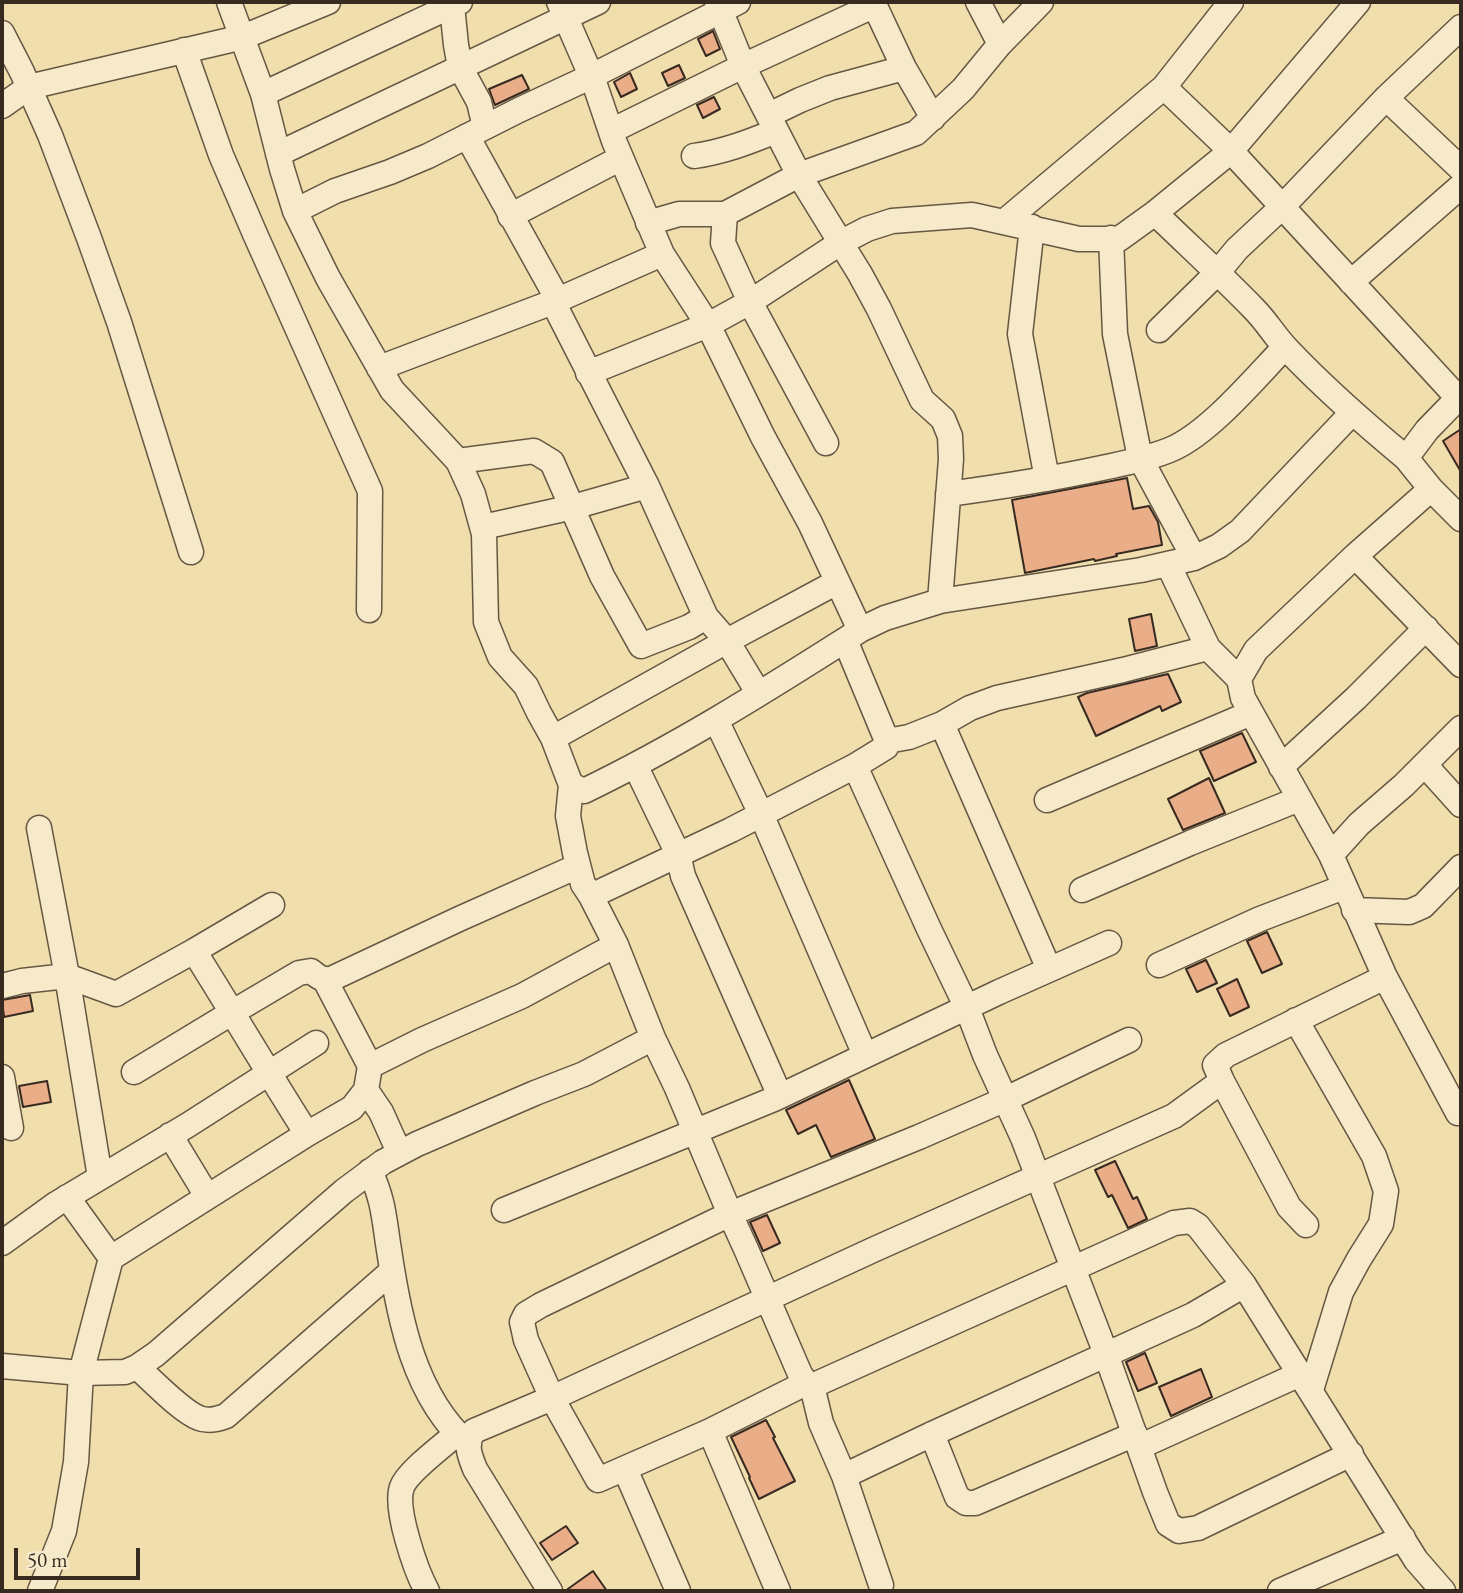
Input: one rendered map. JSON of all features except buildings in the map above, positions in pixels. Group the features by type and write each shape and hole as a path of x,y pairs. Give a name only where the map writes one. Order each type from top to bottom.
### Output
{"street":[{"path":"229,2 263,94 295,211 328,278 392,390 458,461 473,494 484,534 486,622 500,657 526,686 553,738 571,785 568,816 583,884 617,945 653,1038 800,1374 809,1385 821,1423 844,1476 881,1585"},
{"path":"2,106 29,87 243,37 328,2"},
{"path":"278,154 494,53 562,10 598,2"},
{"path":"978,2 1000,44"},
{"path":"648,223 679,214 724,214 799,175 916,133 963,89 1000,44 1041,2"},
{"path":"1005,221 1164,87 1231,2"},
{"path":"588,373 708,325 750,302 840,243 867,229 892,221 972,215 1079,239 1119,239 1231,151 1358,2"},
{"path":"263,94 454,3 460,67 479,102 476,131 510,216 647,486 706,617 727,641 759,694"},
{"path":"611,131 874,4 904,68 933,118"},
{"path":"295,211 335,191 428,156 592,76 725,5 743,66 799,175 878,309 922,400 943,419 950,436 951,458 940,601"},
{"path":"562,10 592,76 621,158 662,254 708,325 838,582 852,635 887,741 886,747 855,766 591,896"},
{"path":"2,33 50,135 89,238 119,322 191,552"},
{"path":"1159,330 1386,98 1458,36"},
{"path":"184,50 222,155 255,234 370,491 369,610"},
{"path":"694,156 734,148 773,123 800,100 830,88 904,68"},
{"path":"1164,87 1231,151 1460,397 1427,430 1406,458"},
{"path":"1386,98 1461,169"},
{"path":"510,216 621,158"},
{"path":"1351,282 1461,186"},
{"path":"1155,213 1218,272 1257,312 1285,347 1352,413 1406,458 1431,489 1461,519"},
{"path":"724,214 723,243 750,302 826,443"},
{"path":"1032,227 1020,334 1047,479"},
{"path":"1111,239 1115,334 1140,458 1194,558"},
{"path":"379,368 555,301 662,254"},
{"path":"948,494 1047,479 1174,448 1196,435 1214,419 1285,347"},
{"path":"571,785 584,791 635,765 716,720 852,635 885,618 940,601 1141,570 1194,558 1219,546 1240,531 1352,413"},
{"path":"458,461 534,451 552,462 602,576 641,646 689,627 706,617"},
{"path":"482,527 573,507 647,486"},
{"path":"1239,679 1256,650 1355,556 1431,489"},
{"path":"1355,556 1461,665"},
{"path":"1168,564 1208,648 1239,679 1243,698 1331,855 1385,977 1458,1113"},
{"path":"553,738 838,582"},
{"path":"1281,767 1426,628"},
{"path":"887,741 909,737 997,698 1208,648"},
{"path":"1047,800 1251,713"},
{"path":"716,720 761,814 865,1055"},
{"path":"942,724 1049,969"},
{"path":"1331,855 1359,824 1404,785 1461,729"},
{"path":"635,765 678,854 683,876 780,1096"},
{"path":"1425,765 1461,805"},
{"path":"855,766 967,1008 1039,1175 1168,1524 1179,1531 1198,1528 1351,1454"},
{"path":"1082,890 1299,799"},
{"path":"39,828 100,1177"},
{"path":"134,1072 299,973 311,971 325,980 331,979 578,866"},
{"path":"1354,910 1417,910 1461,867"},
{"path":"1159,965 1260,919 1344,887"},
{"path":"2,986 67,976 116,994 272,905"},
{"path":"504,1210 780,1096 1109,943"},
{"path":"40,1591 64,1531 76,1462 81,1373 111,1258 352,1108 368,1078 422,1040 522,996 617,945"},
{"path":"194,951 307,1134"},
{"path":"1306,1225 1289,1207 1215,1065 1226,1055 1385,977"},
{"path":"325,980 399,1152"},
{"path":"932,1434 957,1497 966,1503 975,1503 1137,1441 1305,1382 1341,1292 1381,1224 1386,1191 1374,1156 1296,1020"},
{"path":"2,1366 81,1373 125,1371 137,1367 156,1354 344,1191 399,1152 584,1074 653,1038"},
{"path":"1129,1040 919,1137 730,1214 541,1304 526,1314 522,1322 526,1340 552,1398 598,1480 1174,1223 1190,1221 1198,1226 1244,1285 1416,1560 1443,1591"},
{"path":"2,1243 67,1197 316,1043"},
{"path":"2,1077 11,1128"},
{"path":"427,1591 409,1548 401,1502 402,1487 411,1474 468,1438 474,1431 1174,1116 1222,1081"},
{"path":"170,1135 207,1196"},
{"path":"370,1171 383,1207 400,1318 415,1366 433,1400 463,1440 475,1469 550,1591"},
{"path":"67,1197 111,1258"},
{"path":"137,1367 185,1410 200,1419 214,1420 226,1416 392,1271"},
{"path":"844,1476 1193,1315 1244,1285"},
{"path":"710,1431 778,1591"},
{"path":"625,1469 678,1591"},
{"path":"1280,1591 1403,1538"}]}
